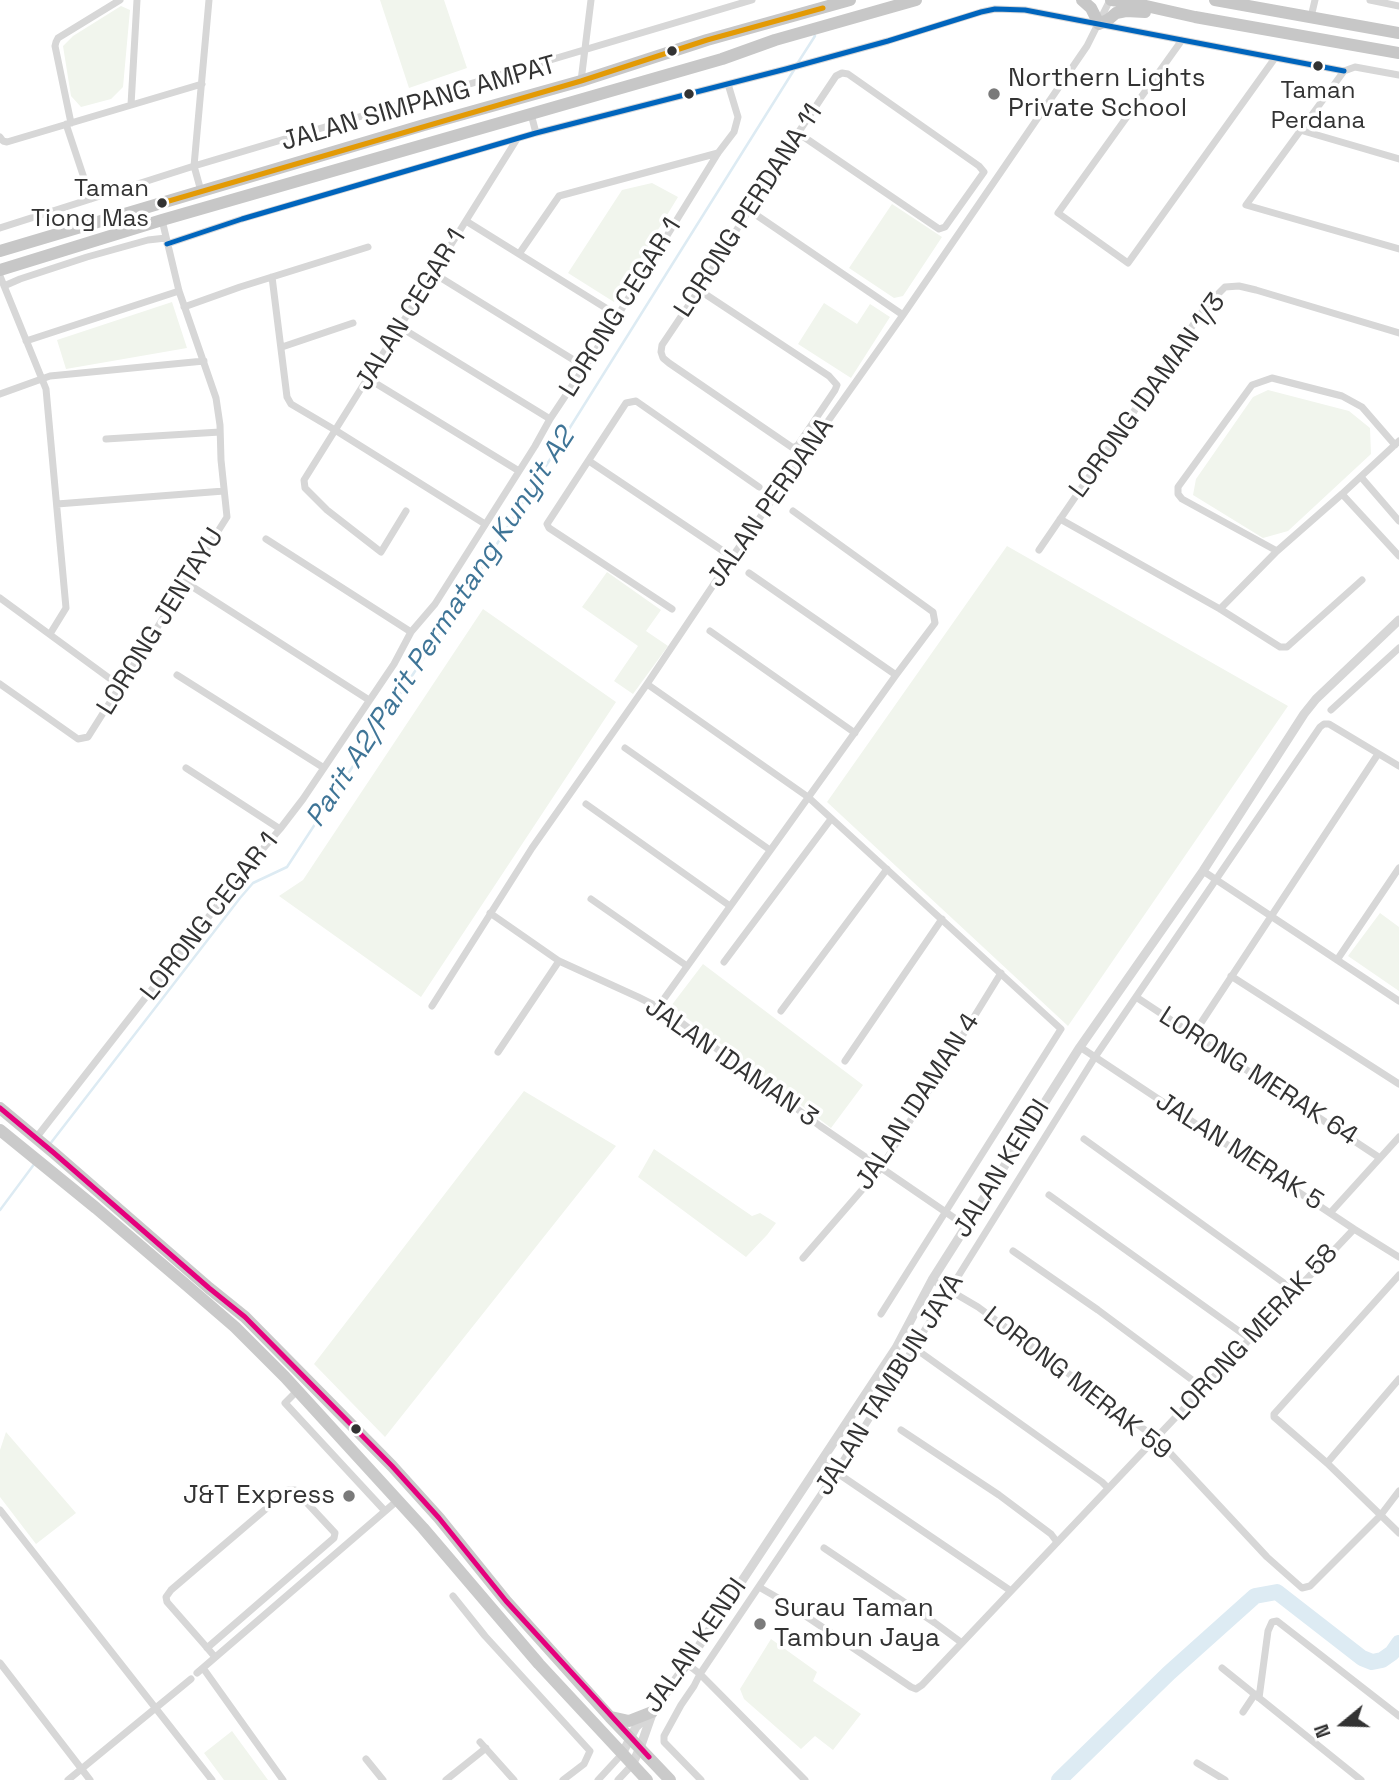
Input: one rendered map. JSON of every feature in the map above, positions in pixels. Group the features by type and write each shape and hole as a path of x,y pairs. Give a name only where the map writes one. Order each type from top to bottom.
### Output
{"highway":[{"name":"JALAN SIMPANG AMPAT","path":"0,251 580,81 707,40 850,0"},
{"name":"JALAN SIMPANG AMPAT","path":"0,270 162,220 722,59 775,40 916,0"},
{"path":"1082,0 1091,8 1099,24 1115,13 1126,10 1195,17"},
{"path":"1110,0 1399,53"},
{"path":"1215,0 1399,33"}],"main road":[{"path":"0,1108 245,1317 273,1344 392,1466 439,1518 506,1601 670,1780"},
{"path":"0,1130 235,1327 398,1500 642,1779"},
{"path":"610,1717 629,1721 652,1712"}],"street":[{"path":"91,198 68,124 55,46 58,38 120,0"},
{"path":"131,105 137,0"},
{"path":"201,191 194,166 209,0"},
{"path":"580,81 591,0"},
{"path":"0,228 194,166 752,0"},
{"name":"JALAN PERDANA","path":"432,1006 532,848 1087,46 1110,0"},
{"path":"1311,18 1315,0"},
{"path":"1370,0 1399,6"},
{"path":"4,286 87,257 148,240 167,241 536,133 816,61 995,9 1025,10 1344,71"},
{"path":"1182,40 1058,213 1128,263 1275,58"},
{"path":"1399,75 1355,66 1344,71 1245,205 1399,249"},
{"name":"LORONG PERDANA 11","path":"699,290 829,376 837,385 798,445 793,448 669,363 661,352 662,345 699,290 798,133 836,76 848,74 984,172 942,229 798,133"},
{"path":"1,139 7,142 202,83"},
{"name":"LORONG CEGAR 1","path":"38,1139 249,865 280,829 394,664 411,632 435,604 718,153 734,132 738,117 728,83"},
{"path":"531,114 536,133"},
{"path":"1300,130 1399,159"},
{"name":"JALAN CEGAR 1","path":"406,511 380,552 327,510 305,488 304,480 517,139"},
{"path":"519,254 559,196 718,153"},
{"path":"749,210 903,315"},
{"name":"LORONG JENTAYU","path":"0,684 78,739 88,737 227,517 216,398 179,291 162,220"},
{"path":"466,221 617,315"},
{"path":"184,306 368,247"},
{"path":"433,274 585,367"},
{"path":"0,275 46,389 66,608 50,634"},
{"path":"272,277 287,397 291,404 485,524"},
{"name":"LORONG IDAMAN 1/3","path":"1039,550 1206,306 1224,287 1239,286 1256,290 1399,333"},
{"path":"26,341 179,291"},
{"path":"0,303 10,299"},
{"path":"282,347 353,323"},
{"path":"400,327 550,419"},
{"path":"0,394 41,378 204,361"},
{"path":"368,378 519,471"},
{"path":"1220,609 1277,551 1397,443 1362,407 1342,396 1272,379 1252,385 1178,488 1178,494 1182,499 1277,551"},
{"path":"672,609 549,528 547,524 626,403 636,401 759,487"},
{"path":"106,439 220,432"},
{"path":"589,461 732,557"},
{"path":"1361,477 1399,521"},
{"path":"57,504 224,491"},
{"path":"1342,494 1399,556"},
{"path":"658,1007 935,623 933,612 793,511"},
{"path":"1060,519 1220,609 1280,647 1287,647 1362,580"},
{"path":"266,539 411,632"},
{"path":"749,573 896,675"},
{"path":"186,582 369,700"},
{"path":"0,597 120,686"},
{"name":"JALAN KENDI","path":"636,1743 636,1727 652,1712 687,1664 821,1462 896,1348 932,1280 1080,1046 1203,871 1304,714 1316,699 1399,620"},
{"path":"709,631 855,733"},
{"path":"1331,710 1399,648"},
{"path":"177,675 324,768"},
{"path":"647,684 808,797 1001,974"},
{"path":"1095,1057 1320,727 1329,724 1399,766"},
{"path":"625,748 771,850"},
{"path":"1193,1035 1378,754"},
{"path":"186,768 280,829"},
{"path":"586,804 730,906"},
{"path":"724,962 831,819"},
{"path":"1337,960 1399,867"},
{"path":"781,1011 887,869"},
{"path":"1203,871 1399,1001"},
{"path":"591,900 687,966"},
{"name":"JALAN IDAMAN 3","path":"490,913 559,961 658,1007 810,1118 966,1226"},
{"path":"845,1061 942,919"},
{"path":"498,1052 559,961"},
{"name":"JALAN KENDI","path":"881,1314 1061,1028 1001,974"},
{"name":"JALAN IDAMAN 4","path":"803,1258 881,1168 1001,974"},
{"path":"1231,976 1399,1084"},
{"name":"LORONG MERAK 64","path":"1136,998 1380,1157"},
{"name":"JALAN MERAK 5","path":"1080,1046 1399,1256"},
{"name":"JALAN TAMBUN JAYA","path":"701,1780 668,1747 664,1736 700,1674 836,1472 1095,1057"},
{"path":"1331,1212 1399,1137"},
{"path":"1084,1139 1295,1291"},
{"path":"1049,1195 1250,1339"},
{"name":"LORONG MERAK 58","path":"759,1587 916,1689 1354,1228"},
{"path":"1013,1251 1203,1388"},
{"path":"1397,1279 1275,1411 1274,1417 1327,1463 1399,1533"},
{"name":"LORONG MERAK 59","path":"932,1280 978,1307 1156,1438 1267,1557 1301,1588 1310,1586 1380,1516"},
{"path":"913,1347 1108,1488"},
{"path":"1327,1463 1399,1379"},
{"path":"297,1391 285,1403 385,1511"},
{"path":"901,1430 999,1495 1058,1542"},
{"path":"821,1462 1011,1591"},
{"path":"207,1648 334,1538 335,1533 295,1490 288,1490 166,1597 167,1602 207,1648 215,1657"},
{"path":"1380,1516 1399,1491"},
{"path":"68,1780 398,1500"},
{"path":"0,1510 212,1780"},
{"path":"824,1548 962,1643"},
{"path":"453,1596 485,1636 590,1751 584,1763 563,1780"},
{"path":"1243,1712 1257,1696 1268,1631 1272,1622 1277,1621 1399,1716"},
{"path":"0,1663 90,1780"},
{"path":"687,1664 806,1780"},
{"path":"1222,1668 1361,1780"},
{"path":"197,1673 283,1780"},
{"path":"598,1780 636,1743"},
{"path":"618,1780 632,1765 636,1743"},
{"path":"446,1780 483,1745 514,1780"},
{"path":"366,1759 383,1780"},
{"path":"1198,1763 1225,1780"}],"shaded area":[{"path":"380,0 444,0 467,68 409,88"},
{"path":"121,6 130,10 123,87 111,99 81,107 71,96 63,46 73,36"},
{"path":"652,183 678,197 614,302 568,273 622,190"},
{"path":"892,204 942,237 903,296 894,298 849,268"},
{"path":"172,302 187,348 66,369 57,340"},
{"path":"824,303 857,324 870,304 890,317 851,378 798,344"},
{"path":"1268,390 1349,411 1370,428 1371,454 1288,531 1263,538 1193,495 1196,479 1253,397"},
{"path":"1007,546 1288,706 1068,1026 827,802"},
{"path":"607,572 661,610 646,631 668,646 633,694 614,681 638,646 582,607"},
{"path":"483,609 616,702 421,997 279,896 303,880"},
{"path":"1380,913 1399,927 1399,991 1348,956"},
{"path":"703,964 863,1085 831,1128 671,1006"},
{"path":"524,1091 616,1146 385,1437 314,1364"},
{"path":"654,1149 752,1216 760,1213 776,1223 746,1257 638,1177"},
{"path":"6,1432 76,1513 36,1544 0,1497 0,1450"},
{"path":"771,1639 817,1672 813,1681 861,1714 833,1750 815,1736 801,1749 744,1699 740,1689"},
{"path":"232,1731 268,1780 224,1780 204,1753"}],"waterway":[{"name":"Parit A2/Parit Permatang Kunyit A2","path":"797,64 814,34"},
{"name":"Parit A2/Parit Permatang Kunyit A2","path":"50,1144 240,898 253,883 287,867 470,587 794,70"},
{"name":"Parit A2/Parit Permatang Kunyit A2","path":"0,1210 35,1163"},
{"path":"1059,1780 1169,1673 1255,1596 1277,1592 1362,1658 1372,1662 1382,1660 1392,1653 1399,1643"}],"transit line":[{"path":"162,203 581,81 707,40 823,8"},
{"path":"167,244 242,219 536,133 786,69 995,9 1025,10 1344,71"},
{"path":"0,1108 245,1317 392,1466 439,1518 506,1601 649,1757"}],"place":[{"name":"Taman Perdana","path":"1318,66"},
{"name":"Northern Lights Private School","path":"994,94"},
{"name":"Taman Tiong Mas","path":"162,203"},
{"name":"J&T Express","path":"349,1496"},
{"name":"Surau Taman Tambun Jaya","path":"760,1624"}]}
